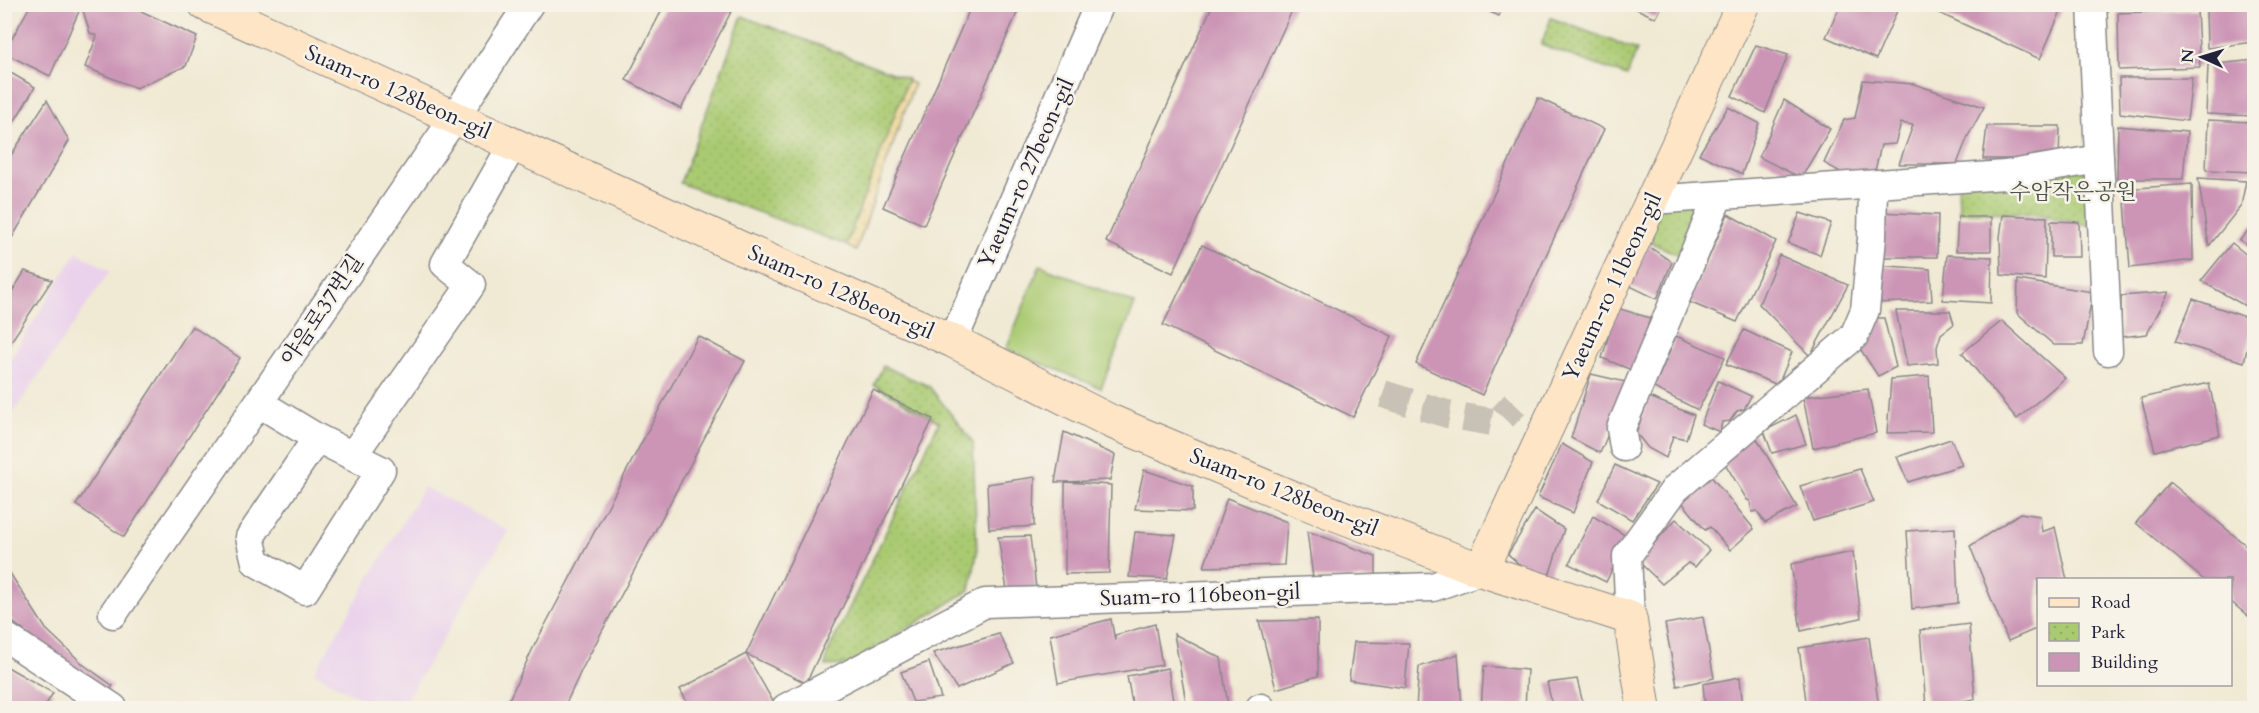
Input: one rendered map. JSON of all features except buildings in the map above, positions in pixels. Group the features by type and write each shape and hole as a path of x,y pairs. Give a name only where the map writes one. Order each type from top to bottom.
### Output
{"street":[{"name":"Suam-ro 128beon-gil","path":"205,4 745,250 952,341 1095,414 1293,498 1481,570"},
{"name":"야음로37번길","path":"113,614 455,117 529,4"},
{"name":"Yaeum-ro 27beon-gil","path":"952,341 1099,4"},
{"name":"Yaeum-ro 11beon-gil","path":"1481,570 1743,4"},
{"path":"2092,4 2108,351"},
{"path":"353,455 471,285 445,264 513,144"},
{"path":"1652,200 2005,175 2099,159"},
{"path":"1644,708 1630,618 1627,556 1675,489 1854,336 1865,310 1872,238 1874,185"},
{"path":"1624,447 1621,429 1718,197"},
{"path":"259,403 317,438 381,470 305,590 256,562 249,537 317,438"},
{"path":"1481,570 1630,618"},
{"name":"Suam-ro 116beon-gil","path":"786,708 985,603 1433,587 1481,570"},
{"path":"4,636 113,708"}],"shaded area":[{"path":"77,252 110,271 5,425 5,368"},
{"path":"424,487 508,531 401,708 377,708 314,672"}],"green space":[{"path":"742,16 908,79 846,245 680,183"},
{"path":"1551,18 1637,50 1627,76 1541,45"},
{"name":"수암작은공원","path":"2099,159 2102,228 2033,213 1959,212 1958,179"},
{"path":"1711,197 1686,258 1645,240 1652,200"},
{"path":"1040,265 1135,304 1101,388 1006,349"},
{"path":"883,366 929,386 973,442 977,554 970,590 849,665 826,666 827,654 939,422 874,385"}],"sand":[{"path":"907,81 914,84 856,251 846,245"}],"tunnel":[{"path":"1383,394 1447,414 1497,423 1515,404"}]}
